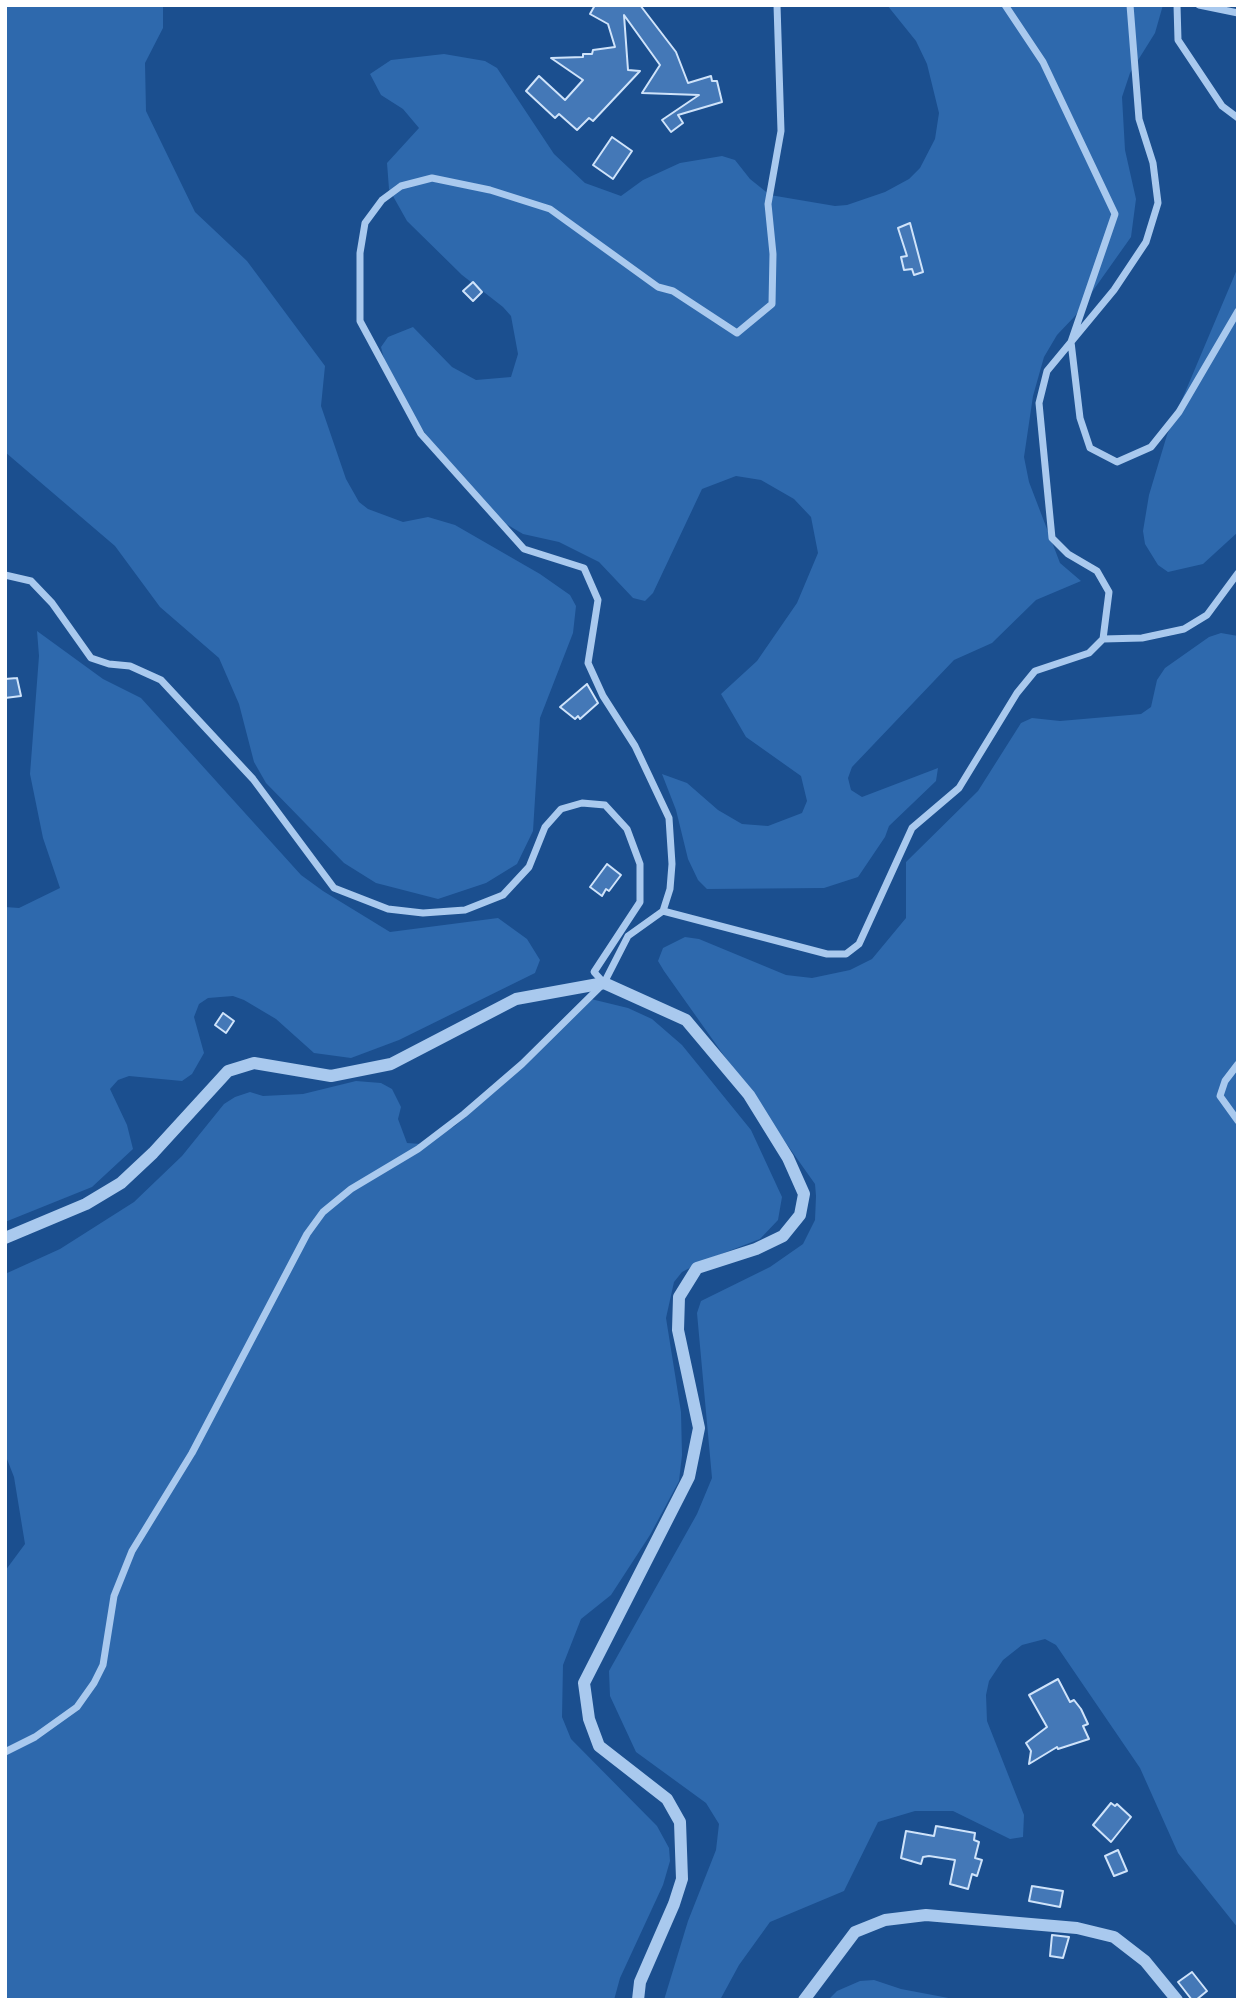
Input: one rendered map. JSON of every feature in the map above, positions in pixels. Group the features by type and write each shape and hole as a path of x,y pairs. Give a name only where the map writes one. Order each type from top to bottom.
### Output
{"street":[{"path":"5,1752 36,1737 77,1707 94,1683 103,1665 114,1596 132,1551 192,1452 307,1234 323,1212 351,1189 418,1149 522,1064 604,983 628,936 663,911 670,889 672,864 669,818 635,746 603,696 588,663 598,600 584,568 524,549 421,434 360,321 360,253 365,223 382,200 401,186 432,178 490,190 550,209 658,287 673,291 737,333 772,304 774,254 768,204 781,131 777,5"},
{"path":"1006,5 1043,62 1115,214 1071,342 1080,418 1090,447 1117,462 1151,447 1179,412 1238,311"},
{"path":"663,911 827,954 846,954 859,944 912,828 960,788 1017,693 1035,671 1089,653 1103,639 1110,592 1097,571 1068,554 1052,538 1039,403 1047,372 1114,290 1146,242 1158,203 1153,163 1139,119 1130,5"},
{"path":"1177,5 1178,40 1222,106 1238,118"},
{"path":"1199,5 1238,13"},
{"path":"1103,639 1142,638 1184,629 1207,615 1238,573"},
{"path":"5,575 31,581 52,603 91,658 108,664 130,666 161,680 253,779 334,888 388,909 423,913 465,911 503,895 529,867 545,827 561,809 582,803 605,805 627,829 640,864 640,902 594,972 604,983 686,1020 749,1095 788,1158 804,1194 800,1215 783,1236 756,1249 697,1268 679,1297 678,1330 699,1428 689,1477 584,1683 590,1719 599,1746 667,1799 680,1822 682,1879 640,1982 638,2000"},
{"path":"5,1238 86,1204 121,1183 153,1153 228,1071 254,1063 331,1076 391,1064 516,999 604,983"},
{"path":"1238,1064 1225,1081 1220,1096 1238,1121"},
{"path":"804,2000 855,1932 886,1920 926,1915 1077,1928 1114,1937 1145,1961 1178,2000"}],"shaded area":[{"path":"5,5 163,5 163,28 145,63 146,111 195,212 247,261 325,366 321,406 346,479 359,502 368,509 403,522 428,517 455,525 540,574 570,595 576,606 573,633 540,718 533,831 517,864 486,883 438,899 376,883 344,863 266,783 254,762 239,704 219,658 160,607 115,546 5,452"},
{"path":"887,5 1163,5 1155,33 1130,73 1122,97 1125,150 1136,199 1131,237 1075,316 1057,335 1044,357 1033,396 1024,457 1029,482 1060,563 1081,581 1036,600 992,643 954,660 852,767 848,778 851,790 862,797 938,768 936,781 889,826 885,837 858,877 824,888 707,889 698,880 688,859 676,810 662,774 687,783 718,810 742,824 768,826 802,813 807,801 801,776 746,737 721,694 757,661 797,603 818,553 811,517 794,499 761,480 736,476 702,489 653,593 645,601 633,598 599,562 559,542 523,534 501,521 432,444 399,393 381,347 388,337 413,327 452,367 476,380 511,377 518,354 511,316 462,275 407,221 389,189 387,163 419,128 403,109 381,95 370,74 391,60 444,54 485,61 497,68 554,154 585,183 621,196 643,180 680,163 722,156 735,160 750,179 770,195 835,206 847,205 885,192 909,179 920,168 935,139 939,113 927,64 916,41"},
{"path":"1238,267 1238,532 1203,564 1168,572 1158,565 1145,544 1143,531 1149,495 1167,435"},
{"path":"37,631 103,679 141,698 301,875 323,891 390,932 498,918 527,939 540,960 535,973 399,1040 351,1058 314,1053 276,1019 244,1000 233,996 208,998 199,1004 194,1017 204,1053 192,1074 182,1081 129,1076 118,1080 110,1089 127,1125 133,1149 92,1187 5,1222 5,907 19,908 60,888 43,838 30,774 39,656"},
{"path":"1221,633 1238,636 1238,1928 1178,1853 1140,1768 1056,1645 1045,1639 1022,1645 1003,1660 989,1681 986,1695 987,1721 1024,1815 1023,1837 1010,1839 953,1811 915,1811 878,1822 844,1891 770,1922 739,1965 720,2000 664,2000 688,1921 716,1850 719,1824 706,1803 636,1752 610,1696 609,1671 697,1514 712,1478 697,1313 701,1301 770,1267 803,1244 815,1220 816,1196 815,1184 664,971 658,961 663,948 685,937 699,939 786,975 812,978 850,970 872,959 906,918 906,862 978,791 1021,723 1032,718 1060,721 1141,714 1151,707 1157,680 1165,668 1209,637"},
{"path":"591,999 628,1008 652,1019 682,1045 751,1130 782,1197 778,1220 760,1239 703,1261 682,1272 674,1282 666,1318 681,1412 682,1455 679,1481 650,1535 611,1595 581,1619 563,1665 562,1717 571,1739 657,1826 669,1848 670,1861 663,1885 620,1978 614,2000 5,2000 5,1571 25,1544 14,1477 5,1454 5,1274 60,1249 134,1202 182,1156 224,1104 235,1097 250,1092 263,1096 303,1094 356,1081 381,1083 392,1089 401,1107 398,1119 407,1143 421,1144 455,1126 515,1074"},
{"path":"874,1980 901,1989 959,2000 828,2000 837,1991 860,1981"}],"building":[{"path":"595,5 640,5 676,52 688,83 711,76 712,81 717,81 722,102 678,115 683,123 671,132 662,120 699,95 642,93 660,65 624,15 628,70 640,71 593,121 589,118 577,130 559,114 555,118 526,91 539,76 565,100 583,80 551,58 583,57 583,54 592,54 593,50 615,47 608,24 590,14"},
{"path":"612,137 632,151 613,179 593,165"},
{"path":"910,223 923,272 914,275 912,269 904,270 901,257 907,256 898,228"},
{"path":"473,282 482,292 473,301 463,291"},
{"path":"17,678 21,696 5,698 5,679"},
{"path":"587,684 598,703 580,719 578,716 575,719 560,707"},
{"path":"607,864 621,875 602,896 590,887"},
{"path":"223,1013 234,1021 226,1033 215,1025"},
{"path":"1058,1679 1070,1702 1074,1700 1081,1709 1088,1724 1083,1726 1089,1739 1058,1749 1057,1747 1029,1764 1031,1751 1026,1743 1047,1727 1029,1695"},
{"path":"1111,1803 1115,1806 1117,1804 1131,1817 1111,1842 1093,1825"},
{"path":"936,1826 975,1833 974,1840 979,1842 975,1858 982,1860 977,1876 972,1874 968,1889 950,1884 955,1860 929,1856 923,1857 921,1864 901,1858 906,1831 934,1836"},
{"path":"1118,1850 1127,1871 1114,1876 1105,1856"},
{"path":"1032,1886 1063,1891 1060,1907 1029,1901"},
{"path":"1052,1935 1069,1937 1063,1958 1050,1956"},
{"path":"1192,1972 1207,1991 1196,2000 1192,2000 1178,1982"}]}
